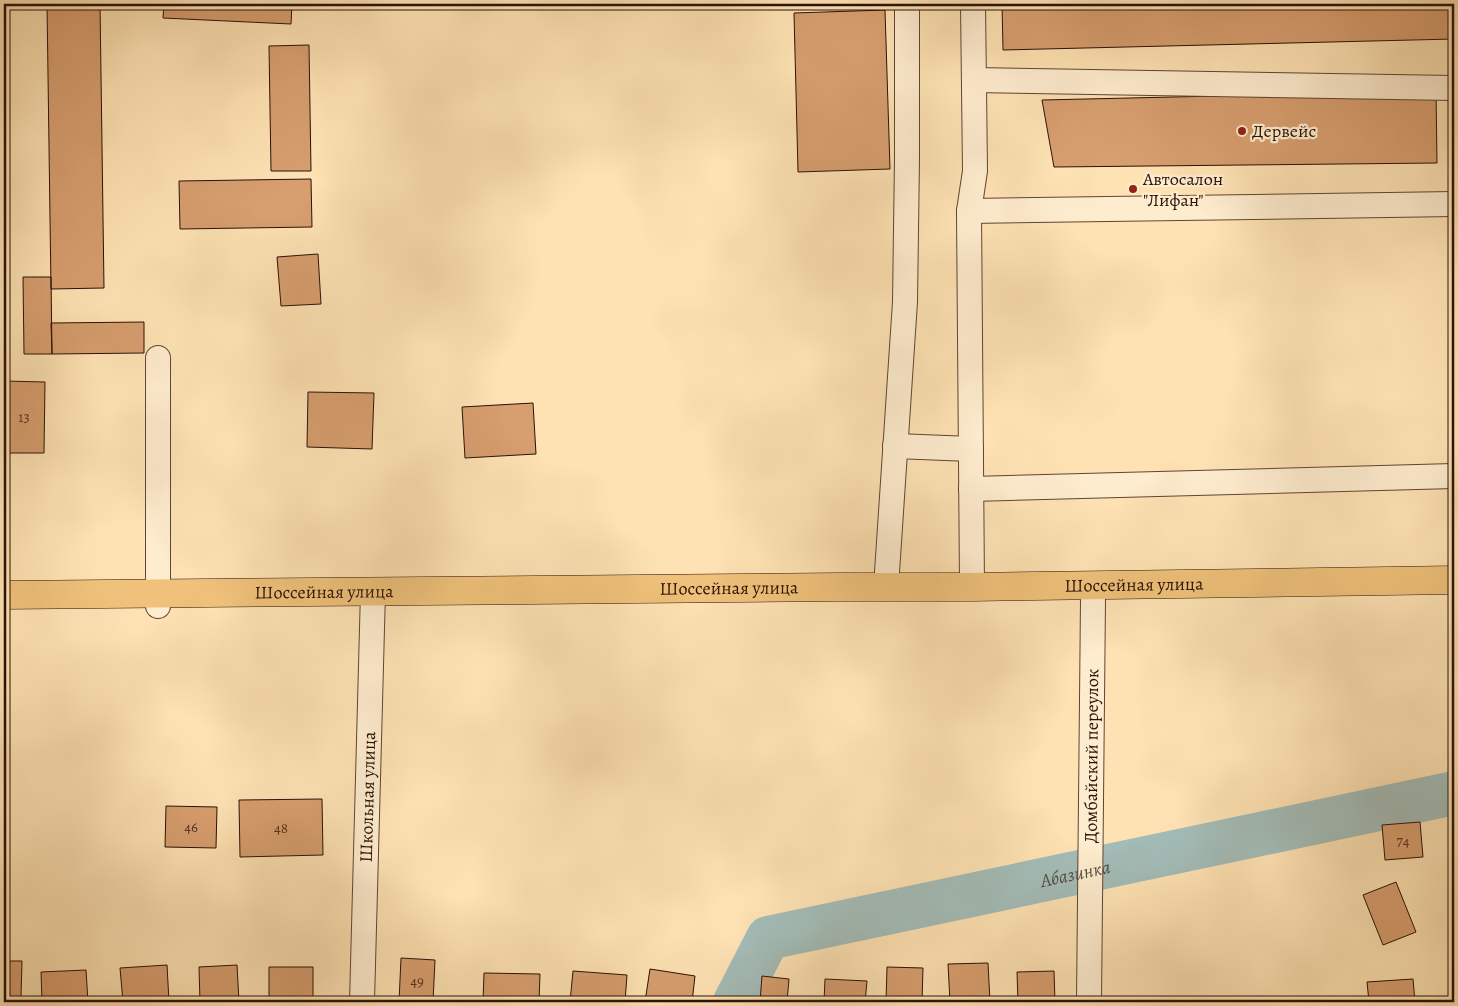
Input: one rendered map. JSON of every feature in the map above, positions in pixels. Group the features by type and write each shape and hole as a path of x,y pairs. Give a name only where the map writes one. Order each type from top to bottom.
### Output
{"main road":[{"name":"Шоссейная улица","path":"4,607 158,600 886,587 1454,580"},
{"name":"Шоссейная улица","path":"4,595 158,600"},
{"name":"Шоссейная улица","path":"373,597 488,604 688,599 1454,598"}],"street":[{"path":"886,587 905,302 908,4"},
{"path":"972,587 969,211 975,171 973,4"},
{"path":"974,80 1454,88"},
{"path":"969,211 1454,204"},
{"path":"158,358 158,600"},
{"path":"895,446 971,450"},
{"path":"972,489 1454,476"},
{"name":"Школьная улица","path":"362,1002 373,597"},
{"name":"Домбайский переулок","path":"1089,1002 1094,599"}],"building":[{"path":"47,4 100,4 104,288 51,289"},
{"path":"164,4 292,4 291,24 163,18"},
{"path":"1002,4 1454,4 1454,39 1003,50"},
{"path":"885,10 890,169 798,172 794,13"},
{"path":"309,45 311,171 271,171 269,46"},
{"name":"Дервейс","path":"1436,91 1437,163 1054,167 1042,100"},
{"path":"311,179 312,227 180,229 179,181"},
{"path":"318,254 321,304 281,306 277,257"},
{"path":"23,277 51,277 52,354 24,354"},
{"path":"144,322 144,353 52,354 51,323"},
{"path":"4,381 45,382 44,453 4,453"},
{"path":"308,392 374,393 372,449 307,447"},
{"path":"533,403 536,454 465,458 462,407"},
{"path":"322,799 323,855 240,857 239,800"},
{"path":"166,806 217,807 216,848 165,847"},
{"path":"1420,822 1423,857 1385,860 1382,825"},
{"path":"1396,882 1416,932 1383,945 1363,895"},
{"path":"401,958 435,960 433,1002 399,1002"},
{"path":"4,961 22,961 21,997 4,996"},
{"path":"988,963 990,1002 950,1002 948,964"},
{"path":"167,965 169,1002 123,1002 120,968"},
{"path":"237,965 239,1002 200,1002 199,967"},
{"path":"269,967 313,967 313,1002 269,1002"},
{"path":"887,967 923,968 922,1002 886,1002"},
{"path":"650,969 695,976 692,1002 645,1002"},
{"path":"86,970 88,1002 42,1002 41,972"},
{"path":"573,971 627,975 625,1002 570,1002"},
{"path":"1054,971 1055,1002 1018,1002 1017,972"},
{"path":"484,973 540,974 539,1002 483,1002"},
{"path":"762,976 789,979 787,1002 760,1002"},
{"path":"825,979 867,981 865,1002 824,1002"},
{"path":"1413,979 1415,1002 1369,1002 1367,982"}],"waterway":[{"name":"Абазинка","path":"735,1002 768,938 1454,793"}],"place":[{"name":"Дервейс","path":"1242,131"},
{"name":"Автосалон \"Лифан\"","path":"1133,189"}]}
